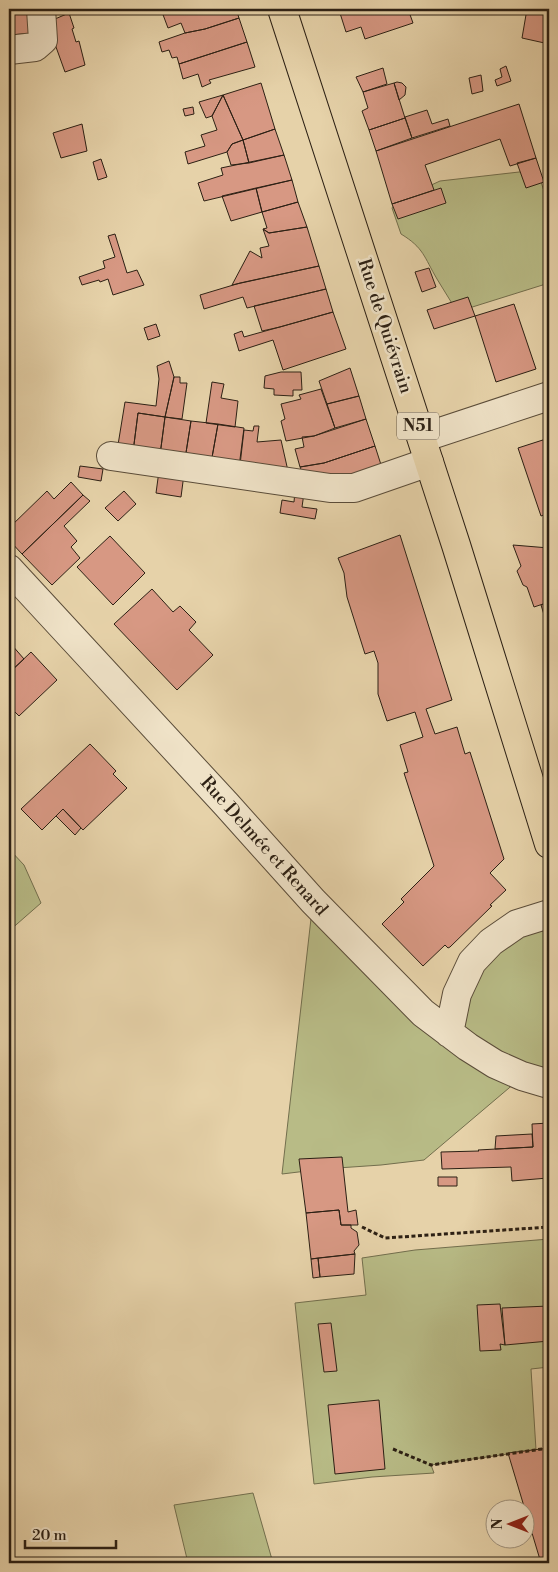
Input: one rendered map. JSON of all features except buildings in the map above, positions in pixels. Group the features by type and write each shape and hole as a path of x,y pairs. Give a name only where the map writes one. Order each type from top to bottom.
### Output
{"main road":[{"name":"Rue de Quiévrain","path":"282,9 456,545 549,844"}],"street":[{"path":"9,50 34,47 43,40 41,9"},
{"path":"111,456 330,488 354,488 425,450 549,396"},
{"name":"Rue Delmée et Renard","path":"9,570 226,804 313,901 423,1013 495,1064 522,1076 549,1084"},
{"path":"449,1033 458,994 472,962 491,942 517,924 549,914"}],"path":[{"path":"362,1227 385,1238 549,1227"},
{"path":"393,1449 430,1465 549,1448"}],"green space":[{"path":"528,171 540,179 549,206 549,283 466,309 453,305 423,254 409,239 401,234 392,208 400,196 440,181"},
{"path":"9,849 24,865 41,903 9,931"},
{"path":"313,901 449,1033 472,962 549,914 549,1084 522,1077 424,1160 282,1174"},
{"path":"549,1239 549,1367 531,1369 536,1450 431,1465 434,1473 372,1477 314,1484 295,1303 366,1295 362,1258 415,1250"},
{"path":"253,1493 273,1563 188,1563 174,1505"}]}
